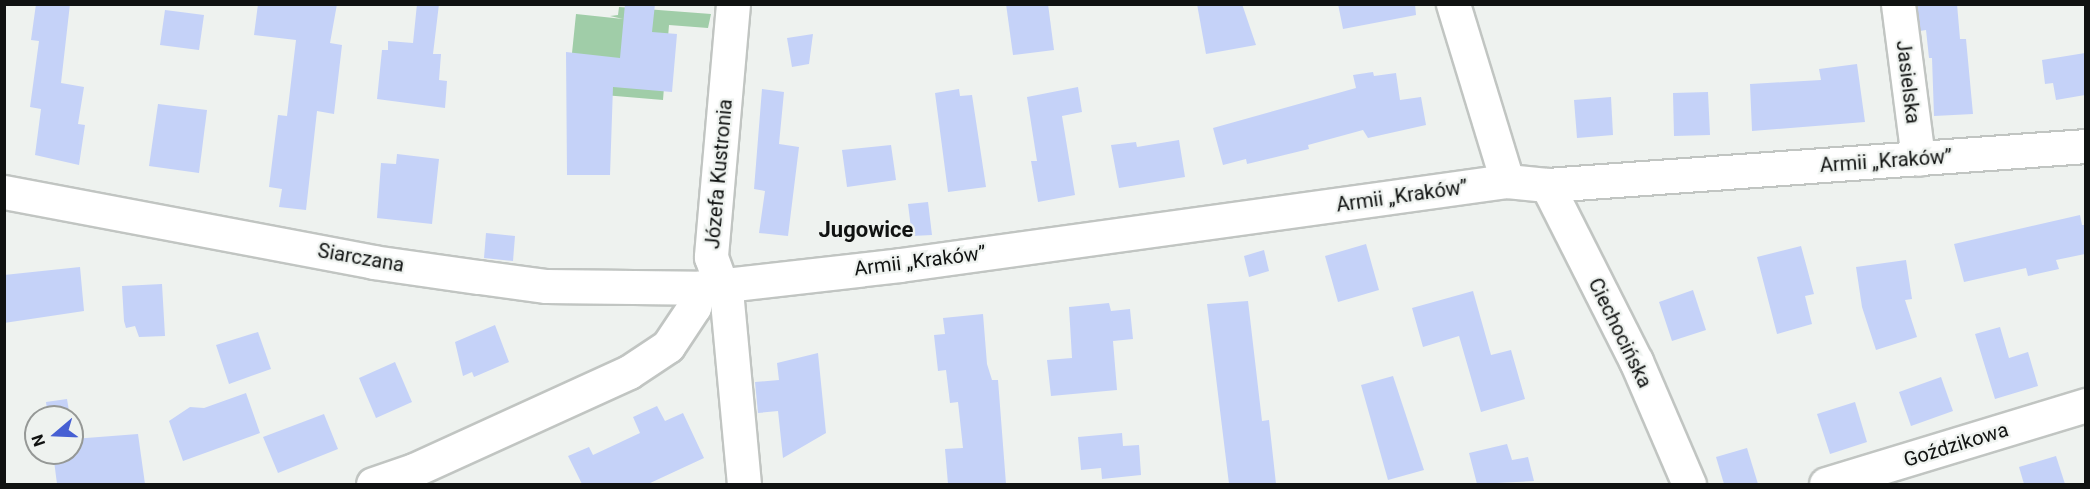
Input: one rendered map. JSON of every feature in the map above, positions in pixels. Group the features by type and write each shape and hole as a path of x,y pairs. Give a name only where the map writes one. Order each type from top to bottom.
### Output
{"street":[{"name":"Józefa Kustronia","path":"733,4 710,286 727,301 744,484"},
{"path":"1453,4 1508,181"},
{"name":"Jasielska","path":"1898,4 1918,159"},
{"name":"Armii „Kraków”","path":"710,286 912,263 1508,181 1547,185 2085,147"},
{"name":"Ciechocińska","path":"1547,185 1636,361 1689,484"},
{"name":"Siarczana","path":"4,192 408,267 546,286 710,286"},
{"path":"373,484 414,470 629,372 668,346 710,286"},
{"name":"Goździkowa","path":"1826,484 2085,405"}],"green space":[{"path":"619,7 711,14 708,28 669,25 663,100 568,92 576,14 623,19 610,16 618,15"}],"building":[{"path":"36,4 70,4 61,83 84,87 78,124 85,125 79,165 35,155 41,109 30,107 39,41 31,40"},
{"path":"258,4 337,4 330,43 342,45 334,114 317,111 306,210 279,207 282,189 269,187 278,115 287,116 296,40 254,35"},
{"path":"417,4 439,4 433,54 441,54 439,80 447,81 445,108 377,99 382,50 388,50 388,41 413,43"},
{"path":"625,4 655,4 652,32 677,34 672,92 613,87 610,175 567,175 566,52 620,58"},
{"path":"1006,4 1048,4 1054,50 1013,55"},
{"path":"1197,4 1242,4 1256,45 1206,54"},
{"path":"1338,4 1415,4 1416,15 1343,29"},
{"path":"1957,4 1960,39 1966,39 1973,114 1934,116 1932,58 1929,58 1926,30 1920,31 1917,6"},
{"path":"165,10 204,15 199,50 160,45"},
{"path":"813,34 809,64 792,67 787,38"},
{"path":"2085,53 2085,95 2056,100 2053,83 2045,84 2042,60"},
{"path":"1857,64 1865,122 1752,131 1750,84 1821,80 1819,69"},
{"path":"1373,72 1374,76 1396,73 1400,100 1421,97 1426,125 1368,138 1363,130 1308,145 1309,149 1247,164 1246,159 1223,165 1213,128 1356,88 1353,75"},
{"path":"1078,87 1082,112 1062,116 1075,195 1038,202 1031,161 1037,161 1027,97"},
{"path":"762,89 784,92 779,144 799,147 788,236 759,233 765,191 754,189"},
{"path":"959,89 960,96 972,95 986,187 948,192 935,93"},
{"path":"1708,92 1710,135 1674,136 1673,93"},
{"path":"1611,97 1613,135 1577,138 1574,100"},
{"path":"158,104 207,110 199,173 149,166"},
{"path":"1179,140 1185,177 1119,188 1111,145 1136,142 1137,147"},
{"path":"891,145 896,180 847,187 842,150"},
{"path":"397,154 439,159 432,224 377,218 381,163 396,164"},
{"path":"928,202 932,235 912,236 908,204"},
{"path":"2080,215 2082,225 2085,225 2085,254 2056,260 2059,269 2028,276 2026,268 1964,282 1954,244"},
{"path":"486,233 515,236 513,261 484,258"},
{"path":"1366,244 1379,290 1338,302 1325,256"},
{"path":"1801,246 1814,294 1805,296 1812,324 1777,334 1757,257"},
{"path":"1264,250 1269,271 1249,277 1244,256"},
{"path":"1906,260 1912,299 1905,300 1917,337 1876,350 1862,307 1856,267"},
{"path":"80,267 84,311 4,323 4,275"},
{"path":"162,284 165,336 139,337 135,326 126,328 122,286"},
{"path":"1693,290 1706,330 1672,341 1659,302"},
{"path":"1473,291 1491,355 1511,350 1525,399 1481,412 1459,336 1423,347 1412,308"},
{"path":"1248,301 1262,421 1269,420 1276,484 1229,484 1207,304"},
{"path":"1109,303 1111,311 1130,309 1133,339 1113,341 1117,390 1051,396 1047,360 1072,358 1069,307"},
{"path":"983,314 987,364 992,380 998,380 1006,484 948,484 945,449 963,448 958,402 950,403 946,370 938,371 934,335 945,334 943,318"},
{"path":"495,325 509,362 474,377 472,372 463,376 455,342"},
{"path":"2000,327 2009,358 2028,352 2038,386 1995,399 1975,334"},
{"path":"258,332 271,369 229,384 216,345"},
{"path":"818,353 826,433 783,458 778,411 758,413 755,382 779,380 777,363"},
{"path":"395,362 412,402 376,418 359,378"},
{"path":"1393,376 1424,470 1388,480 1361,385"},
{"path":"1941,377 1953,411 1911,426 1899,392"},
{"path":"246,393 260,433 183,461 169,421 190,407 204,408"},
{"path":"67,399 68,405 46,405 46,402"},
{"path":"1855,402 1867,442 1830,454 1817,414"},
{"path":"657,406 665,421 683,413 704,458 648,484 582,484 568,456 589,447 593,455 640,433 633,417"},
{"path":"324,414 338,449 278,473 263,437"},
{"path":"1122,433 1123,446 1139,445 1141,475 1102,479 1101,468 1081,470 1078,437"},
{"path":"138,434 145,484 57,484 55,465 84,465 84,438"},
{"path":"1507,444 1512,460 1528,457 1534,481 1477,484 1469,453"},
{"path":"1747,448 1758,484 1724,484 1716,457"},
{"path":"2056,456 2065,484 2024,484 2019,467"}],"district":[{"name":"Jugowice","path":"866,230"}]}
